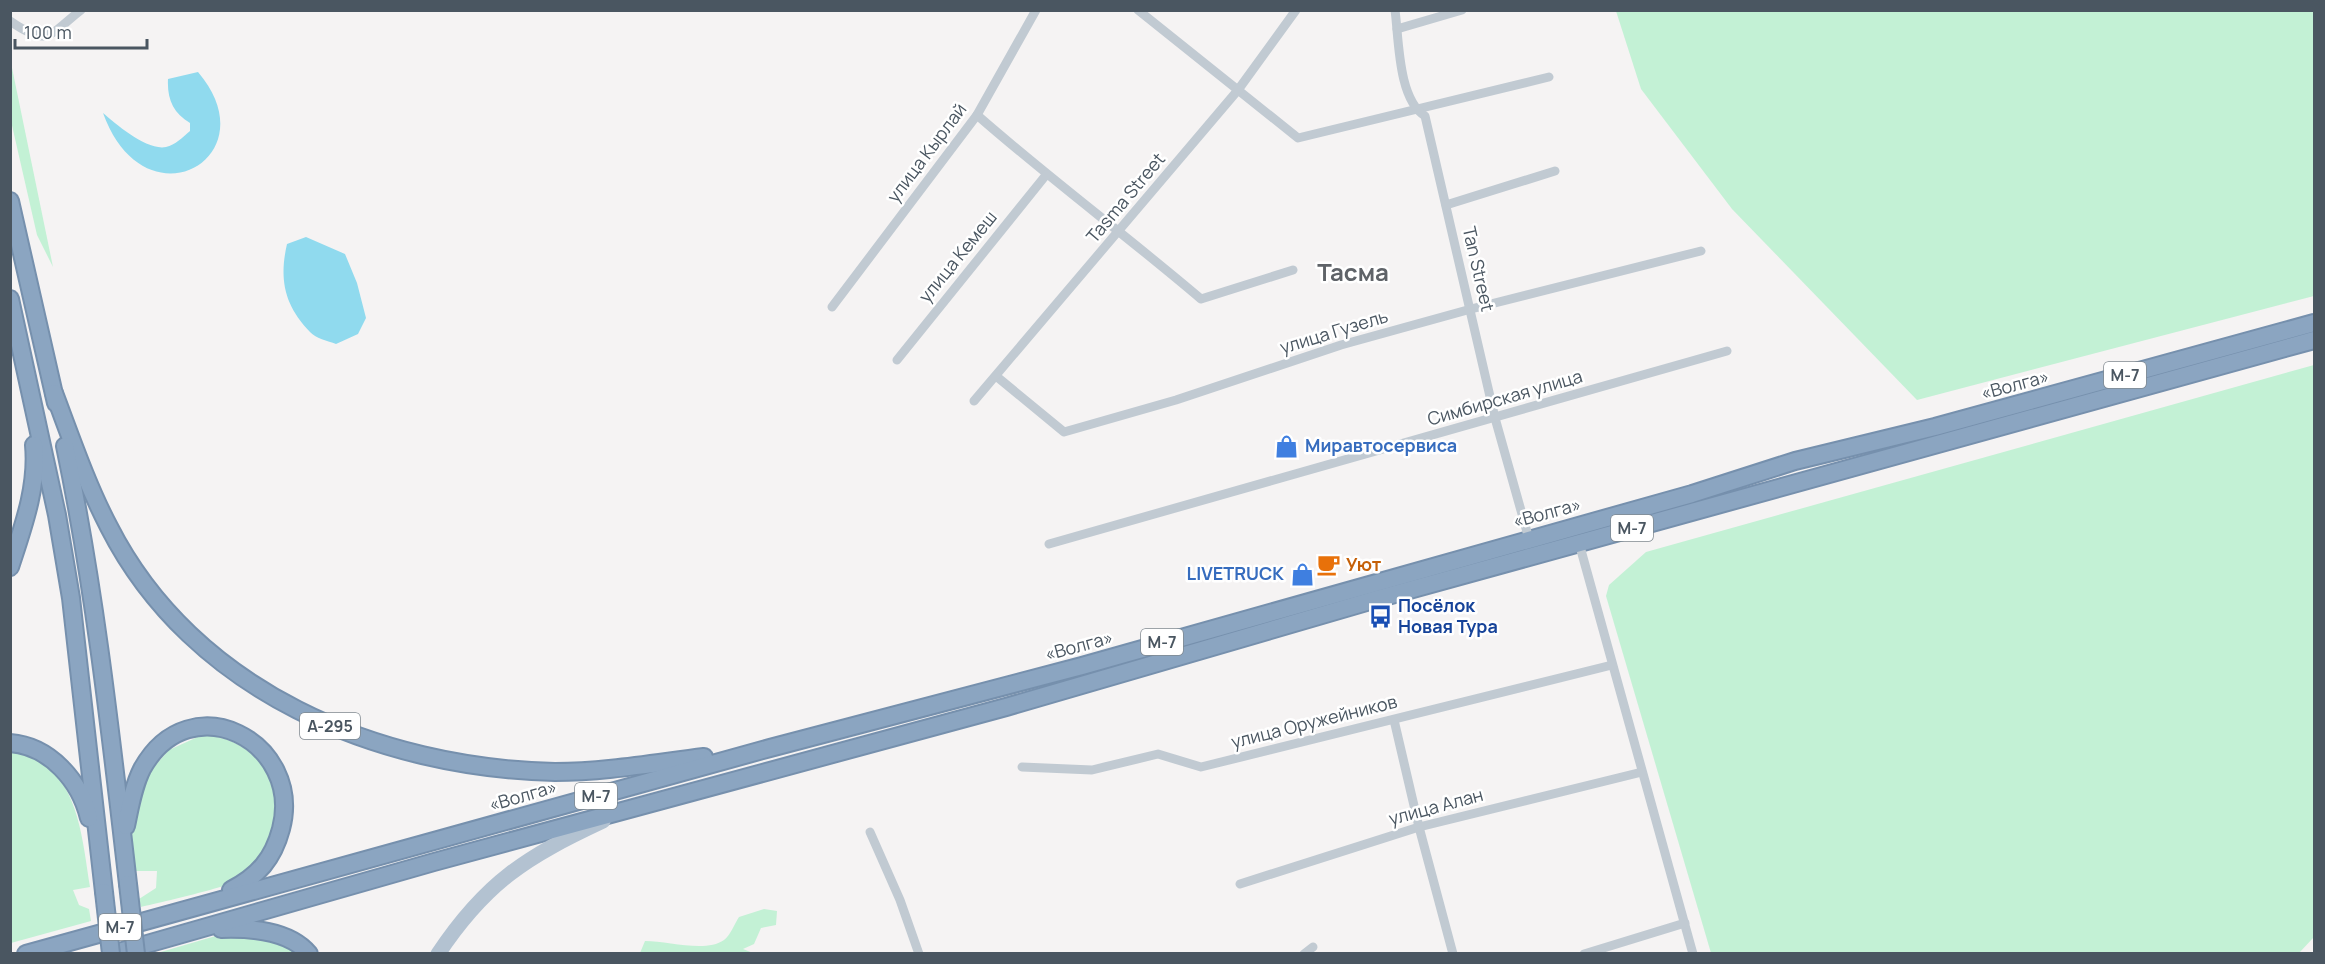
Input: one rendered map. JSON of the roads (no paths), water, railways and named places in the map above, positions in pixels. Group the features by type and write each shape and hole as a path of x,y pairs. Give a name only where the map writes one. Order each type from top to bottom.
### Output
{"highway":[{"name":"А-295","path":"10,201 80,519 103,677 136,954"},
{"path":"10,299 57,515 71,598 111,954"},
{"name":"«Волга»","path":"10,953 29,953 770,748 1082,666 1692,494 1795,461 1935,427 2314,323"},
{"name":"«Волга»","path":"111,954 632,808 1006,707 1184,653 2314,340"},
{"path":"10,567 30,502 35,462 27,375"},
{"name":"А-295","path":"54,393 79,461 109,528 157,599 223,662 256,688 289,708 365,740 443,760 555,772 610,769 770,748"},
{"path":"123,842 134,788 142,769 170,739 184,731 200,727 220,726 241,734 257,747 275,768 283,792 285,816 279,839 261,871 243,884 207,902"},
{"path":"10,743 31,747 44,754 58,764 75,784 86,807 100,864"},
{"path":"199,929 238,928 266,932 285,937 303,947 309,954"}],"main road":[{"path":"438,954 461,918 504,876 571,836 632,808"}],"street":[{"path":"10,21 26,32 45,36 58,31 81,10"},
{"name":"улица Кырлай","path":"832,307 977,116 1036,10"},
{"path":"1138,10 1298,138 1550,77"},
{"name":"Tasma Street","path":"974,401 1121,231 1238,90 1296,10"},
{"name":"Tan Street","path":"1395,10 1407,95 1415,110 1425,116 1495,418 1529,539"},
{"path":"1397,29 1462,10"},
{"path":"977,116 1046,175 1121,231 1201,299 1293,270"},
{"path":"1446,205 1555,171"},
{"name":"улица Кемеш","path":"897,360 1046,175"},
{"name":"улица Гузель","path":"996,376 1064,432 1176,400 1341,345 1471,309 1701,251"},
{"name":"Симбирская улица","path":"1049,544 1727,351"},
{"path":"1579,543 1694,954"},
{"name":"улица Оружейников","path":"1022,767 1092,770 1158,754 1201,767 1612,664"},
{"path":"1394,720 1419,827 1453,954"},
{"name":"улица Алан","path":"1240,884 1419,827 1642,772"},
{"path":"870,832 900,900 919,954"},
{"path":"1584,954 1685,923"},
{"path":"1304,954 1313,947"}],"water":[{"path":"198,72 217,103 220,131 211,153 194,168 171,173 146,167 122,148 103,113 141,141 158,147 169,146 190,131 190,123 179,115 172,105 168,79"},
{"path":"306,237 345,254 357,283 366,318 358,334 336,344 312,334 301,322 289,302 284,280 287,244"}],"place":[{"name":"Миравтосервиса","path":"1287,446"},
{"name":"Уют","path":"1328,565"},
{"name":"LIVETRUCK","path":"1302,574"},
{"name":"Посёлок Новая Тура","path":"1380,616"}],"district":[{"name":"Тасма","path":"1353,273"}]}
